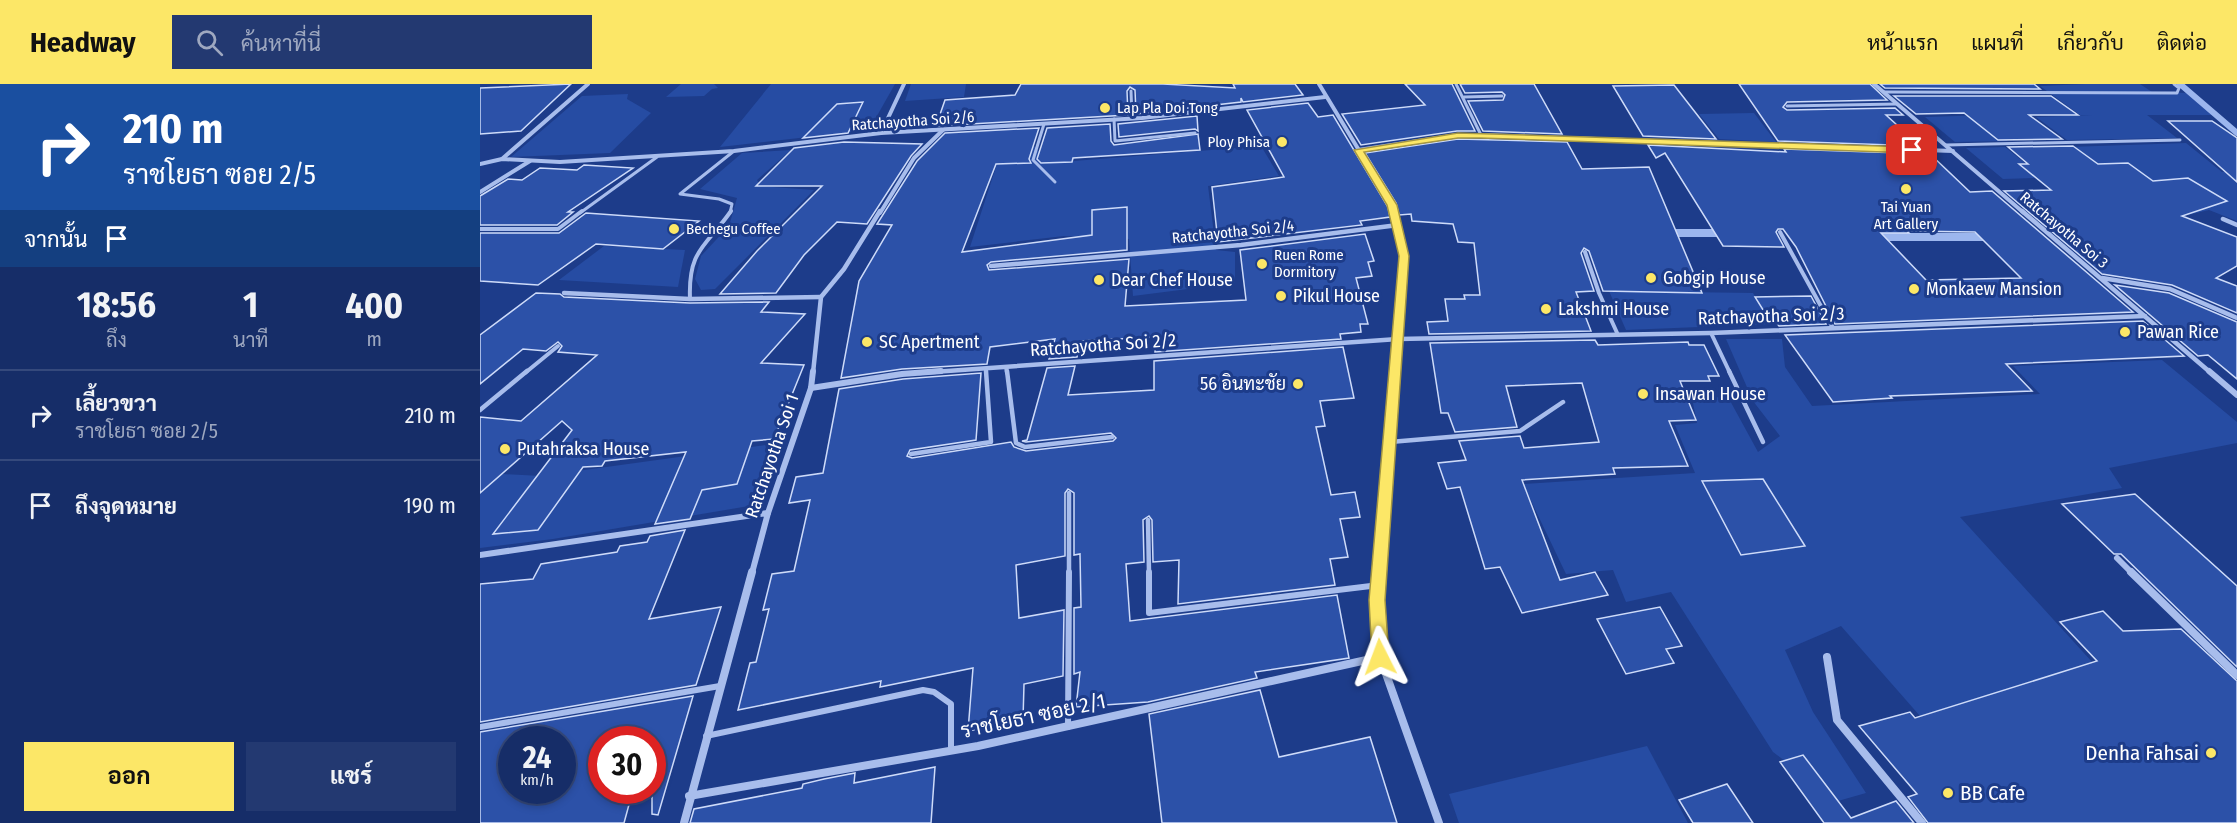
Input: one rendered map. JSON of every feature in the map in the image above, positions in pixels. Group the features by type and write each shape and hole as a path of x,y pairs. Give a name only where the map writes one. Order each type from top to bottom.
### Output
{"street":[{"path":"480,164 502,159 588,84"},
{"path":"881,134 904,84"},
{"path":"1318,84 1392,205 1404,256 1379,585 1380,657 1439,823"},
{"name":"Ratchayotha Soi 3","path":"1874,84 2237,395"},
{"name":"Ratchayotha Soi 2/6","path":"502,159 530,161 657,157 734,151 881,134 1132,118 1325,97"},
{"path":"564,293 690,299 821,297 844,269 855,246 914,159 944,130"},
{"path":"1358,150 1458,135 1480,135 1953,151"},
{"path":"480,192 530,161"},
{"path":"2223,219 2237,225"},
{"name":"Ratchayotha Soi 2/4","path":"991,266 1241,245 1398,225"},
{"path":"2102,278 2170,289 2237,318"},
{"name":"Ratchayotha Soi 1","path":"684,823 689,796 768,513 811,388 821,297"},
{"name":"Ratchayotha Soi 2/3","path":"1398,339 1711,333 2145,316"},
{"name":"Ratchayotha Soi 2/2","path":"811,388 902,374 1398,339"},
{"path":"480,555 768,513"},
{"path":"2117,558 2237,675"},
{"name":"ราชโยธา ซอย 2/1","path":"689,796 951,751 1068,728 1380,657"},
{"path":"1827,657 1837,720 1922,823"}],"lane":[{"path":"1456,84 1480,135"},
{"path":"1884,92 2177,93 2179,88 2174,84"},
{"path":"1131,91 1132,118"},
{"path":"1464,97 1502,96"},
{"path":"1787,106 1897,104"},
{"path":"1114,119 1115,141 1195,133"},
{"path":"1044,124 1033,160 1055,182"},
{"path":"1946,145 2180,140"},
{"path":"690,299 689,270 695,252 731,212 732,204 719,199 680,194 734,151"},
{"path":"480,229 558,229 657,157"},
{"path":"1780,232 1833,328"},
{"path":"1585,252 1599,293 1618,335"},
{"path":"1711,333 1763,442"},
{"path":"480,410 558,346"},
{"path":"1006,367 1016,443 1025,447 1112,437"},
{"path":"911,454 991,442 986,369"},
{"path":"1390,442 1520,431 1563,402"},
{"path":"1068,728 1069,493"},
{"path":"1148,520 1149,612 1379,585"},
{"path":"480,727 720,686"},
{"path":"706,736 922,690 934,692 951,704 951,751"}],"shaded area":[{"path":"681,84 714,84 718,88 712,89 704,96 666,97"},
{"path":"771,84 895,84 869,130 720,147"},
{"path":"911,84 966,84 964,97 905,101"},
{"path":"2140,84 2152,92 2190,93 2220,115 2147,115 2177,138 2067,140 2036,117 2092,115 2080,115 2040,86"},
{"path":"628,94 627,99 651,113 610,153 511,157 582,96"},
{"path":"1754,113 1776,142 1719,139 1699,114"},
{"path":"1988,115 1995,131 2008,141 1955,142 1925,117"},
{"path":"1030,130 1034,146 1049,163 1261,146 1279,176 1208,186 1216,250 1235,252 1235,283 1133,296 1129,239 1064,236 970,247 997,164 995,167 915,166"},
{"path":"2186,143 2222,172 2237,171 2237,221 2209,210 2174,218 2068,147"},
{"path":"2005,147 2025,163 2017,163 2035,178 2003,179 1966,148"},
{"path":"791,150 757,180 760,186 814,190 715,289 701,290 695,279 701,256 729,226 737,198 700,189 742,153"},
{"path":"604,246 685,250 678,287 559,280"},
{"path":"1609,291 1753,293 1772,324 1626,330"},
{"path":"1726,339 1782,339 1785,367 1812,406 2040,394 2013,366 2162,360 2237,422 2237,443 2109,468 2122,488 1960,517 2093,663 1920,716 1841,626 1785,650 1813,712 1866,793 1838,801 1773,752 1671,592 1626,602 1613,570 1566,574 1523,484 1695,473 1675,425 1697,423 1692,398 1728,397 1758,452 1780,436 1753,401"},
{"path":"773,444 755,505 553,539 480,548 480,493 502,474 541,476"},
{"path":"1647,746 1688,823 1459,823 1449,794"}],"building":[{"path":"571,84 521,131 480,134 480,88"},
{"path":"1021,84 1163,84 1235,88 1233,84 1295,84 1303,95 1243,102 1241,98 1241,102 1136,114 1135,90 1130,87 1127,91 1128,115 936,126 945,100 1015,95"},
{"path":"1405,84 1452,84 1475,131 1457,131 1361,145 1342,114 1425,105"},
{"path":"1460,84 1534,84 1562,134 1483,131 1468,101 1503,100 1505,95 1502,92 1465,93"},
{"path":"1739,84 1870,84 1887,100 1787,102 1783,107 1787,110 1895,108 1903,115 1886,115 1920,146 1778,141"},
{"path":"1880,84 2034,84 2040,89 1885,88"},
{"path":"1674,85 1716,139 1643,136 1613,86"},
{"path":"1894,96 2051,96 2078,115 2029,115 2062,139 1998,140 1964,113 1916,114"},
{"path":"863,102 848,133 803,138 837,104"},
{"path":"1308,103 1318,117 1333,115 1388,207 1390,217 1360,221 1362,225 1218,242 1212,187 1284,177 1247,110"},
{"path":"1197,116 1198,131 1195,129 1119,137 1118,124"},
{"path":"2168,121 2212,121 2237,138 2237,182"},
{"path":"1110,124 1111,141 1114,145 1198,134 1200,150 1073,158 1072,162 1041,163 1037,159 1047,128"},
{"path":"1039,128 1029,159 1031,163 996,164 962,252 1092,235 1092,210 1127,207 1127,250 991,262 987,265 989,270 1129,259 1125,306 1246,300 1240,250 1365,234 1374,261 1368,262 1372,276 1356,278 1368,324 1360,324 1361,332 1340,334 1341,339 1155,352 1155,337 1081,341 1077,357 1049,359 1055,339 990,347 987,364 902,369 841,378 859,281 892,225 877,224 917,161 945,133"},
{"path":"1458,139 1567,142 1582,169 1649,167 1702,293 1603,291 1589,251 1584,248 1581,253 1594,291 1576,292 1591,331 1429,334 1427,322 1448,321 1445,299 1465,299 1464,295 1480,295 1474,243 1458,242 1453,224 1412,221 1411,214 1399,215 1396,203 1365,153"},
{"path":"844,142 922,144 911,156 867,224 837,222 804,255 776,293 720,294 757,251 822,186 756,186 794,148"},
{"path":"1648,145 1786,152 1784,149 1930,154 1970,192 1992,191 2133,312 1835,324 1796,247 1783,229 1778,229 1776,232 1784,247 1723,246 1665,153 1656,158","holes":["1975,232 2021,278 1926,280 1881,233"]},
{"path":"2073,146 2098,164 2128,163 2153,181 2188,178 2227,201 2182,216 2237,237 2237,266 2216,278 2237,286 2237,313 2172,285 2102,274 2004,191 2051,190 2019,164 2028,164 2008,147"},
{"path":"584,165 633,168 568,212 573,212 557,225 480,225 480,196 508,179 522,180 540,168 577,170"},
{"path":"586,213 699,221 663,249 596,244 538,285 480,281 480,233 559,233"},
{"path":"2115,285 2169,293 2237,322 2237,379 2208,355 2198,356"},
{"path":"536,293 560,294 564,297 690,303 769,302 761,312 805,314 761,363 804,365 774,439 752,441 737,484 702,490 690,519 655,524 686,452 605,461 602,466 583,467 538,530 493,534 572,430 562,421 480,493 480,417 521,421 597,355 558,352 562,346 558,342 546,351 523,349 480,384 480,335"},
{"path":"1811,296 1826,324 1779,326 1775,321 1770,321 1755,297"},
{"path":"2143,321 2184,356 2006,364 2032,391 1890,396 1892,398 1833,402 1785,335"},
{"path":"1595,340 1598,345 1688,342 1689,345 1704,345 1719,376 1708,376 1710,381 1680,381 1696,420 1669,421 1688,466 1613,468 1615,474 1522,480 1560,580 1595,572 1608,595 1522,613 1500,567 1485,569 1460,487 1447,489 1438,463 1466,460 1459,441 1520,436 1524,448 1599,442 1582,383 1506,386 1517,427 1455,432 1448,413 1441,413 1430,343"},
{"path":"1343,347 1354,398 1320,401 1325,426 1316,427 1331,495 1355,492 1360,517 1340,519 1348,557 1330,559 1335,585 1178,604 1179,560 1153,562 1152,520 1149,516 1143,520 1144,562 1126,564 1130,621 1337,595 1349,658 1255,672 1257,678 1148,702 1076,707 1080,672 1074,674 1074,608 1081,607 1080,554 1074,555 1074,493 1068,489 1065,493 1065,556 1016,565 1019,618 1064,610 1063,676 1024,684 1023,720 968,731 973,668 880,687 881,681 738,710 750,663 756,662 769,609 763,610 772,574 794,571 810,500 789,503 796,477 823,473 839,389 903,379 981,373 976,440 910,450 907,456 912,458 1011,442 1014,447 1026,451 1113,441 1116,438 1111,433 1022,441 1027,440 1047,368 1075,366 1068,395 1154,390 1154,361"},
{"path":"1763,479 1805,546 1741,555 1702,481"},
{"path":"2135,494 2237,586 2237,667 2121,554 2114,554 2062,504"},
{"path":"685,530 649,619 721,607 696,685 480,722 480,584 533,579 541,564 617,552 620,546 647,542 650,536"},
{"path":"1660,607 1682,646 1666,649 1674,663 1626,674 1597,619"},
{"path":"2103,611 2123,631 2181,629 2237,681 2237,823 1928,823 1908,797 1917,794 1859,726 1910,712 1915,718 2097,661 2060,622"},
{"path":"1260,690 1279,757 1370,737 1397,823 1162,823 1149,714"},
{"path":"693,696 666,788 666,726 588,726 588,804 629,804 624,823 480,823 480,732 498,729 498,804 576,804 576,726 516,726"},
{"path":"1803,755 1851,818 1896,801 1914,823 1824,823 1780,762"},
{"path":"935,767 931,823 690,823 694,809 802,788 803,784 824,779 855,773 854,783"},
{"path":"1727,784 1753,823 1693,823 1679,800"},
{"path":"652,804 661,804 658,815 652,814"}],"waterway":[{"path":"2180,84 2237,133"},
{"path":"1673,233 1726,233"},
{"path":"1875,237 1990,237"}],"place":[{"name":"Lap Pla Doi Tong","path":"1105,108"},
{"name":"Ploy Phisa","path":"1282,142"},
{"name":"Tai Yuan Art Gallery","path":"1906,189"},
{"name":"Bechegu Coffee","path":"674,229"},
{"name":"Ruen Rome Dormitory","path":"1262,264"},
{"name":"Gobgip House","path":"1651,278"},
{"name":"Dear Chef House","path":"1099,280"},
{"name":"Monkaew Mansion","path":"1914,289"},
{"name":"Pikul House","path":"1281,296"},
{"name":"Lakshmi House","path":"1546,309"},
{"name":"Pawan Rice","path":"2125,332"},
{"name":"SC Apertment","path":"867,342"},
{"name":"56 อินทะชัย","path":"1298,384"},
{"name":"Insawan House","path":"1643,394"},
{"name":"Putahraksa House","path":"505,449"},
{"name":"Denha Fahsai","path":"2211,753"},
{"name":"BB Cafe","path":"1948,793"}],"route":[{"path":"1380,657 1377,600 1404,256 1392,205 1358,150 1458,135 1912,150"}]}
